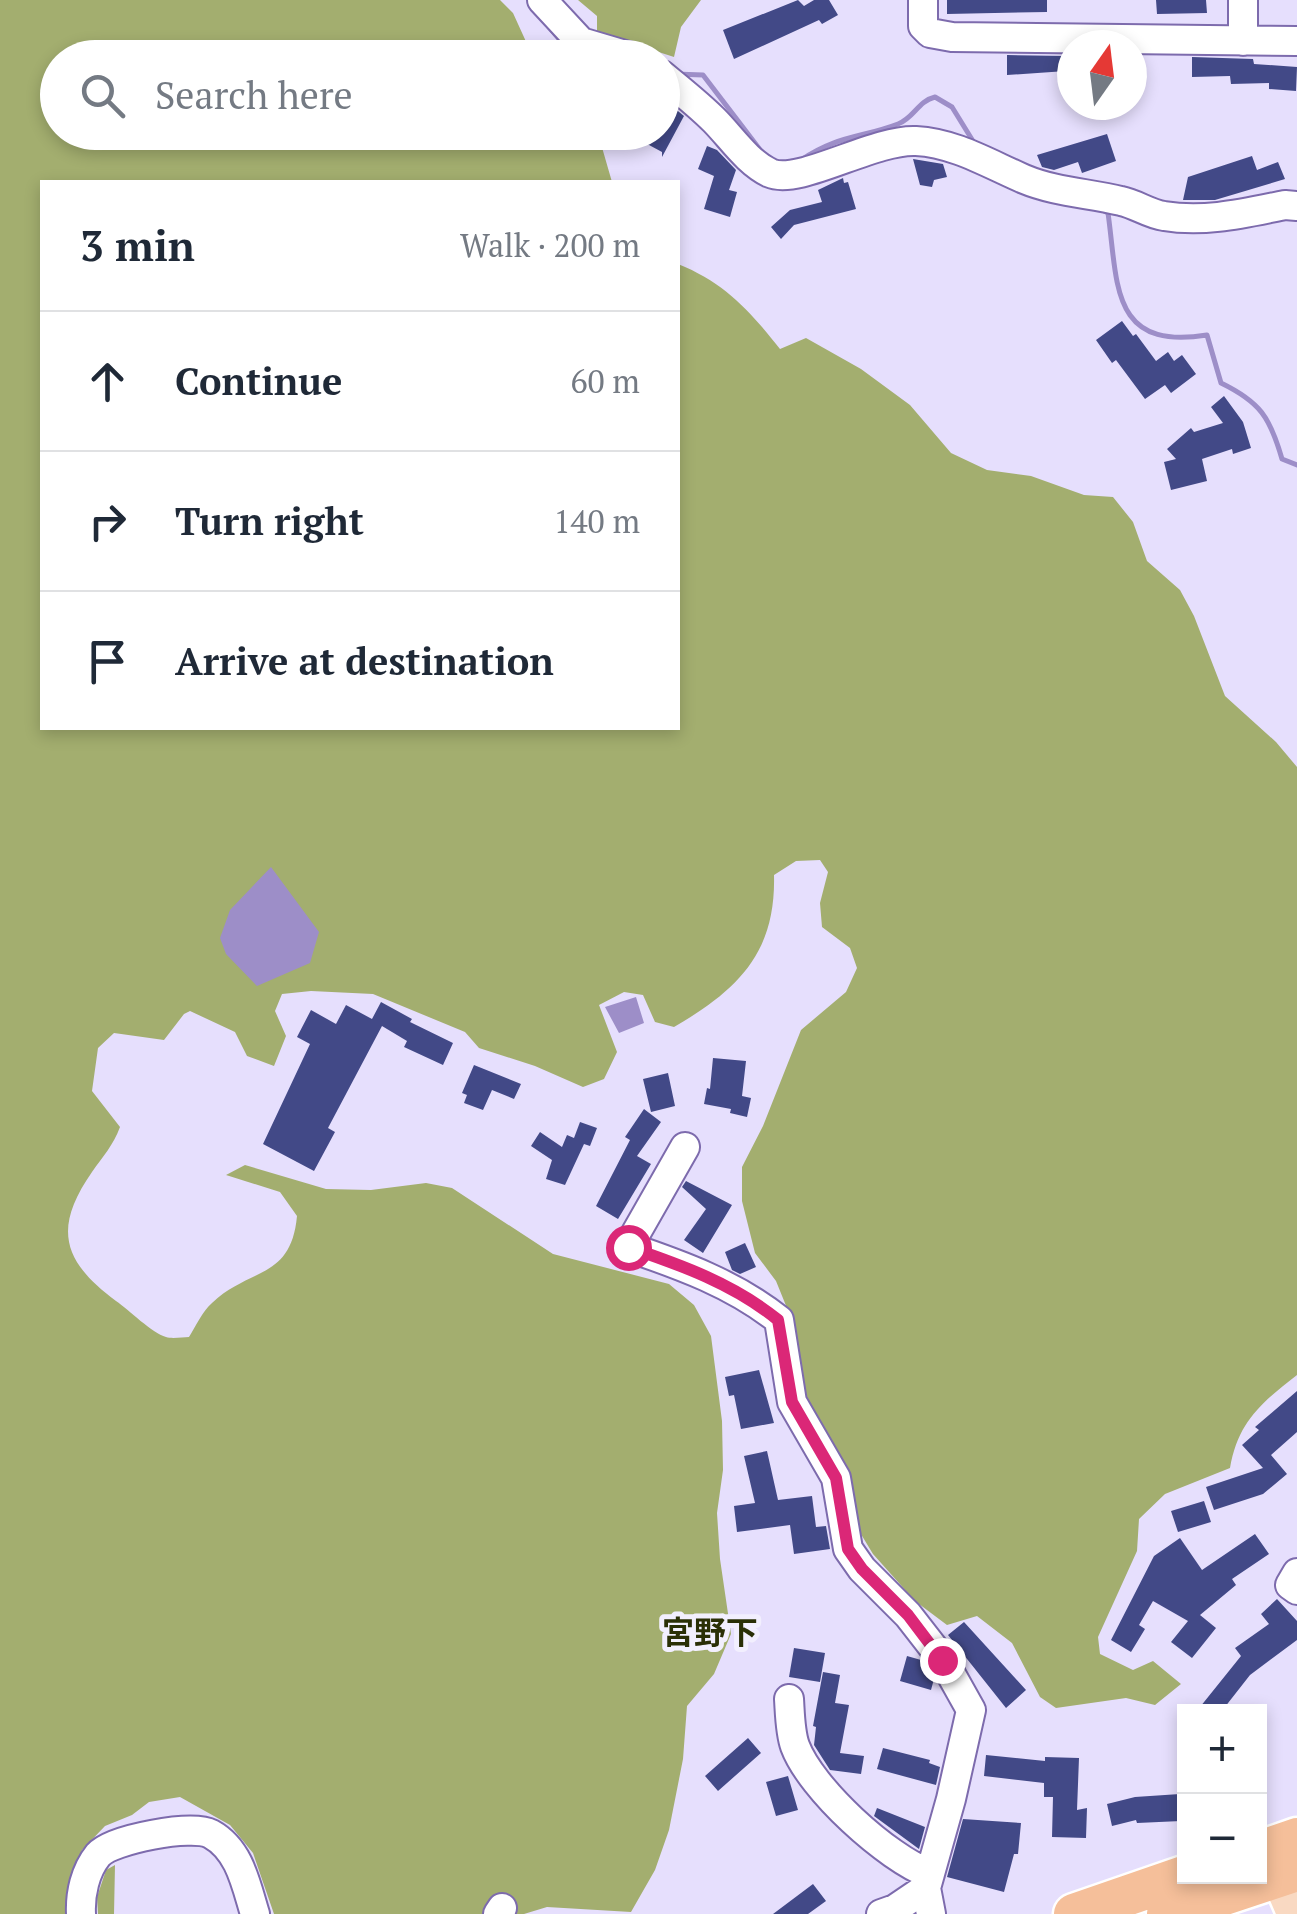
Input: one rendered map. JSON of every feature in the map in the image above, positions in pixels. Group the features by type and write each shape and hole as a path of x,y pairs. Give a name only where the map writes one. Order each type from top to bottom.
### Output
{"highway":[{"path":"1167,1914 1280,1857"},
{"path":"1074,1914 1177,1878"}],"main road":[{"path":"1280,1857 1294,1914"}],"street":[{"path":"542,0 579,40"},
{"path":"923,0 923,26 930,34 952,37 1297,41"},
{"path":"1243,0 1243,41"},
{"path":"680,90 753,162 770,173 789,178 869,148 915,141 969,153 1028,180 1072,193 1124,201 1159,216 1193,220 1297,206"},
{"path":"685,1147 628,1247 681,1264 723,1284 760,1304 778,1320 792,1402 836,1478 848,1549 931,1645 971,1710 929,1892"},
{"path":"1297,1573 1290,1584 1297,1590"},
{"path":"788,1700 794,1745 810,1773 929,1892"},
{"path":"81,1914 87,1875 100,1852 121,1843 191,1829 211,1834 237,1858 255,1914"},
{"path":"881,1914 929,1892"}],"green space":[{"path":"0,0 500,0 513,13 525,40 40,40 40,150 603,150 611,180 40,180 40,730 680,730 680,265 695,272 735,299 780,349 806,338 861,369 910,405 951,453 987,470 1031,476 1084,495 1113,497 1133,522 1147,561 1180,590 1225,696 1276,742 1297,767 1297,1375 1272,1395 1245,1426 1230,1468 1165,1494 1139,1519 1137,1551 1098,1637 1100,1654 1133,1670 1153,1661 1181,1684 1155,1705 1126,1698 1056,1708 1040,1697 1012,1643 977,1616 947,1625 915,1601 873,1554 853,1521 801,1394 791,1318 776,1281 755,1253 742,1201 742,1167 763,1126 801,1030 846,992 857,968 850,948 822,927 820,903 828,872 820,860 796,861 774,875 773,902 760,948 734,983 697,1013 674,1027 655,1022 643,995 624,992 599,1005 617,1052 604,1079 583,1087 479,1048 465,1032 373,994 282,994 275,1011 286,1036 274,1066 247,1056 235,1032 190,1011 164,1040 114,1033 98,1048 92,1091 120,1127 72,1210 69,1242 84,1272 160,1335 189,1337 212,1303 266,1270 287,1252 297,1216 280,1192 226,1175 245,1165 326,1189 371,1190 426,1183 452,1188 553,1254 669,1284 694,1305 711,1336 722,1421 723,1470 717,1513 731,1634 714,1674 687,1706 683,1759 669,1830 655,1870 631,1912 547,1907 524,1914 274,1914 253,1853 230,1825 180,1797 149,1802 132,1815 105,1826 82,1850 68,1914 0,1914"},
{"path":"578,0 701,0 681,27 678,40 622,40 597,32 597,16"},
{"path":"115,1865 114,1914 98,1914 97,1897 106,1870"}],"shaded area":[{"path":"271,867 319,932 310,963 257,986 226,954 220,938 230,910"},
{"path":"636,997 644,1023 619,1033 605,1007"}],"building":[{"path":"798,0 804,6 814,0 829,0 838,15 734,59 723,30"},
{"path":"947,0 1047,0 1047,12 947,14"},
{"path":"1156,0 1206,0 1207,13 1157,14"},
{"path":"1007,55 1057,56 1057,72 1007,75"},
{"path":"1192,57 1253,59 1254,64 1297,67 1296,91 1269,89 1269,83 1231,84 1230,76 1192,77"},
{"path":"1107,134 1116,161 1082,173 1078,162 1054,170 1042,167 1037,155"},
{"path":"707,146 717,150 736,170 729,190 737,192 730,217 704,209 714,176 698,169"},
{"path":"1252,156 1257,170 1278,162 1285,179 1215,200 1183,200 1188,177"},
{"path":"913,159 943,164 947,177 934,180 932,187 920,185"},
{"path":"843,178 844,183 848,182 856,209 794,225 781,239 771,227 790,210 822,202 818,190"},
{"path":"1122,321 1156,361 1168,352 1174,361 1182,355 1196,374 1171,393 1165,385 1145,399 1096,340"},
{"path":"1224,396 1243,422 1251,448 1233,454 1232,449 1202,459 1207,481 1171,490 1164,462 1176,459 1167,449 1191,428 1194,432 1223,423 1211,407"},
{"path":"381,1002 412,1019 410,1022 453,1043 443,1065 404,1047 407,1041 382,1026 328,1128 335,1132 314,1171 263,1144 310,1044 297,1037 311,1010 336,1024 346,1005 372,1019"},
{"path":"713,1058 746,1061 742,1096 751,1098 747,1117 730,1113 731,1109 704,1104 707,1088 710,1089"},
{"path":"474,1065 521,1084 514,1099 492,1090 483,1110 464,1103 467,1095 462,1093"},
{"path":"668,1073 675,1106 651,1112 643,1079"},
{"path":"644,1109 661,1122 637,1156 651,1164 618,1219 596,1206 630,1140 625,1137"},
{"path":"580,1122 597,1128 590,1146 584,1144 565,1185 546,1179 552,1160 531,1146 540,1132 562,1147 567,1135 574,1138"},
{"path":"686,1181 732,1205 703,1253 684,1240 706,1209 682,1187"},
{"path":"745,1243 756,1267 740,1274 732,1270 725,1252"},
{"path":"759,1370 774,1423 741,1429 734,1395 729,1396 725,1377"},
{"path":"1297,1391 1297,1432 1271,1455 1287,1474 1263,1494 1214,1510 1206,1487 1263,1468 1242,1445 1259,1430 1255,1427"},
{"path":"767,1451 778,1500 812,1496 816,1527 826,1526 830,1549 794,1554 790,1525 737,1532 734,1506 755,1503 744,1456"},
{"path":"1204,1501 1211,1522 1178,1532 1171,1511"},
{"path":"1255,1534 1269,1554 1232,1579 1236,1585 1200,1615 1216,1628 1192,1658 1171,1642 1188,1621 1153,1601 1139,1625 1145,1629 1131,1652 1111,1640 1154,1556 1180,1538 1202,1570"},
{"path":"1277,1599 1297,1621 1297,1640 1250,1675 1227,1704 1202,1704 1241,1656 1235,1648 1269,1624 1261,1614"},
{"path":"964,1622 1026,1690 1006,1708 948,1635"},
{"path":"794,1648 825,1653 820,1682 789,1677"},
{"path":"907,1656 921,1660 934,1679 931,1690 900,1681"},
{"path":"823,1672 840,1675 835,1703 849,1705 840,1753 864,1756 861,1774 830,1770 814,1745 813,1726"},
{"path":"748,1738 761,1753 718,1791 705,1776"},
{"path":"883,1748 930,1760 929,1763 940,1767 936,1785 877,1769"},
{"path":"986,1755 1045,1761 1045,1757 1079,1758 1077,1810 1087,1808 1086,1838 1052,1837 1053,1797 1044,1797 1044,1783 984,1776"},
{"path":"788,1776 798,1810 776,1816 766,1782"},
{"path":"1177,1794 1177,1821 1136,1820 1112,1826 1107,1804 1135,1797"},
{"path":"877,1808 925,1827 919,1849 874,1816"},
{"path":"963,1819 1021,1823 1018,1854 1014,1854 1004,1892 947,1877"},
{"path":"813,1884 826,1901 808,1914 773,1914"}],"waterway":[{"path":"549,27 560,40"},
{"path":"680,74 703,75 761,151"},
{"path":"801,160 838,141 898,124 935,97 952,107 976,146"},
{"path":"1103,210 1108,213 1118,287 1136,322 1152,333 1175,337 1207,335 1221,383 1262,412 1282,459 1297,465"}],"district":[{"name":"宮野下","path":"710,1632"}],"route":[{"path":"628,1247 681,1264 723,1284 760,1304 778,1320 792,1402 836,1478 848,1549 862,1569 908,1615 942,1660"}]}
